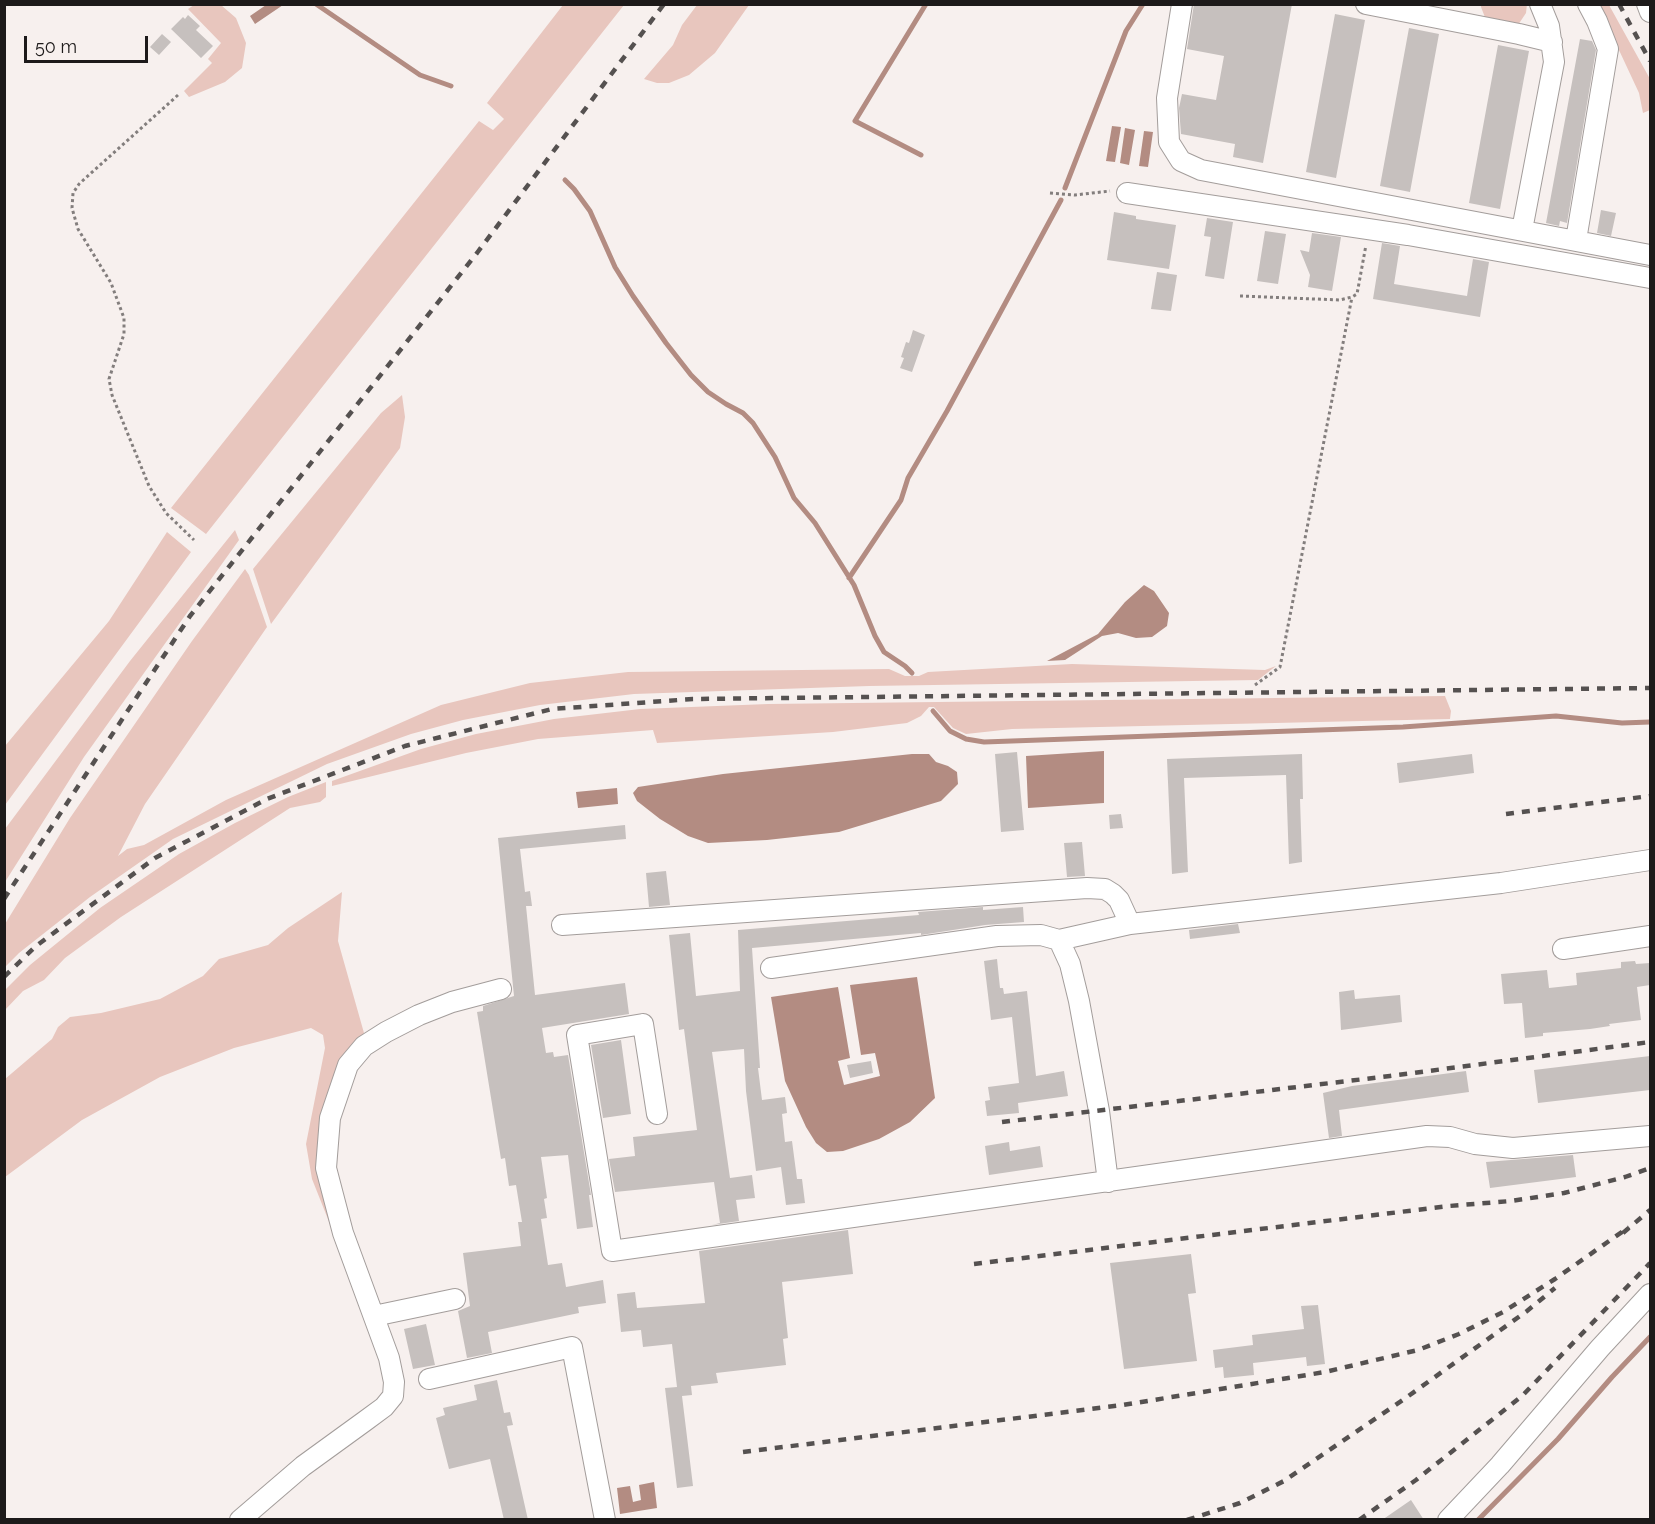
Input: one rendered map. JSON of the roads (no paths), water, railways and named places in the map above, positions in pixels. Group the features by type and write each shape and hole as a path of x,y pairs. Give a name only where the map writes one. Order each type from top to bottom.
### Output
{"street":[{"path":"1182,4 1167,98 1169,142 1181,161 1201,170 1650,255"},
{"path":"1366,4 1552,42"},
{"path":"1522,230 1554,62 1549,27 1540,4"},
{"path":"1576,240 1608,50 1588,4"},
{"path":"1647,4 1650,12"},
{"path":"1127,193 1369,229 1650,278"},
{"path":"771,968 997,936 1041,935 1059,940 1130,924 1501,883 1650,860"},
{"path":"562,925 1087,888 1105,889 1113,894 1119,900 1130,924"},
{"path":"1563,949 1650,936"},
{"path":"1059,940 1070,964 1078,1001 1100,1110 1108,1182"},
{"path":"240,1520 303,1466 384,1407 393,1396 394,1382 389,1358 343,1233 326,1168 330,1118 348,1065 364,1046 419,1015 452,1002 501,989"},
{"path":"657,1114 643,1024 578,1035 612,1251 1427,1136 1450,1137 1475,1144 1513,1148 1650,1136"},
{"path":"1448,1520 1500,1466 1600,1348 1650,1294"},
{"path":"374,1316 455,1299"},
{"path":"429,1379 572,1347 605,1520"}],"waterway":[{"path":"316,4 420,75 451,86"},
{"path":"921,155 855,121 926,4"},
{"path":"1065,188 1126,31 1143,4"},
{"path":"565,180 590,211 615,267 666,343 691,375 708,392 743,413 753,423 775,457 794,498 815,523 854,585 884,652 912,673"},
{"path":"849,578 901,500 908,478 947,411 1061,200"},
{"path":"933,711 950,731 966,739 984,742 1403,727 1556,716 1622,723 1650,722"},
{"path":"1478,1520 1558,1439 1650,1337"}],"railway":[{"path":"4,899 190,616 477,253 664,4"},
{"path":"1619,4 1650,61"},
{"path":"4,977 36,946 155,858 267,799 405,746 552,709 693,699 1650,688"},
{"path":"1506,814 1650,796"},
{"path":"1002,1122 1390,1076 1650,1042"},
{"path":"974,1264 1449,1206 1511,1201 1564,1193 1650,1168"},
{"path":"1623,1233 1650,1210"},
{"path":"743,1452 1123,1405 1325,1372 1418,1350 1459,1334 1503,1312 1629,1227"},
{"path":"1359,1520 1416,1480 1522,1396 1650,1263"},
{"path":"1187,1520 1240,1503 1284,1481 1407,1397 1527,1311 1555,1288"}]}
